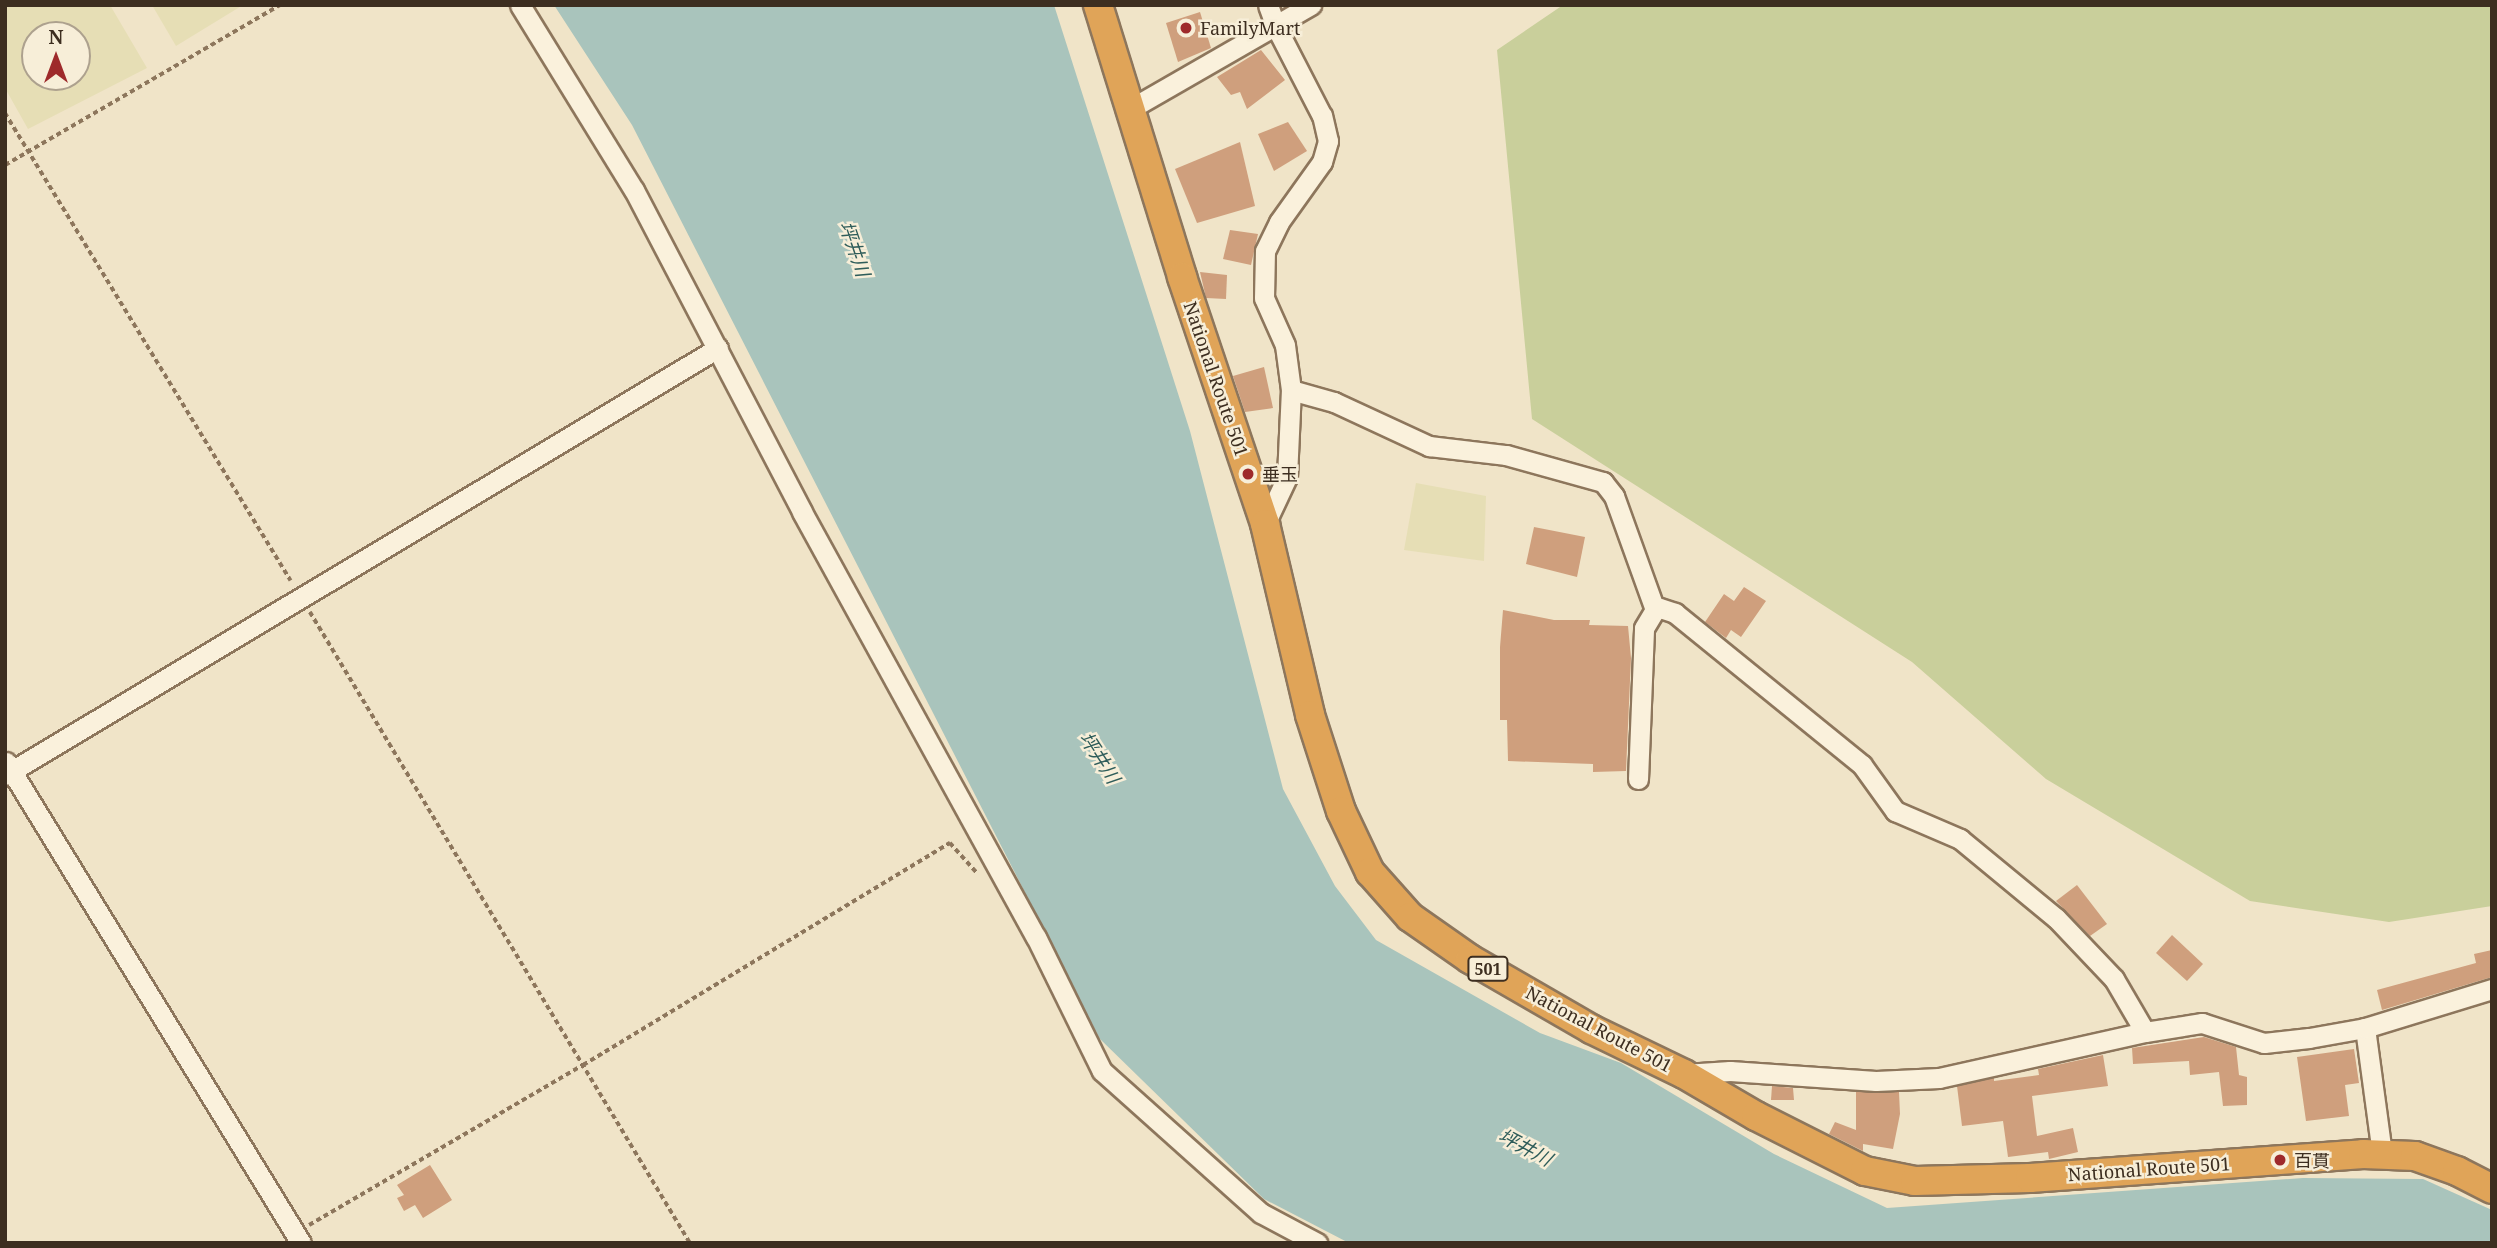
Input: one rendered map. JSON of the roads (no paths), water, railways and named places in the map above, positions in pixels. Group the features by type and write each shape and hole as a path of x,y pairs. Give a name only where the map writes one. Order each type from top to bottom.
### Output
{"highway":[{"name":"National Route 501","path":"1098,5 1265,524 1310,715 1341,811 1370,872 1410,917 1470,959 1591,1029 1684,1074 1756,1116 1865,1171 1915,1181 2030,1178 2382,1154 2415,1156 2458,1171 2492,1189"}],"street":[{"path":"520,5 634,190 802,512 1036,937 1102,1071 1261,1213 1317,1243"},
{"path":"1265,524 1287,477 1291,390 1285,345 1264,298 1265,251 1279,222 1322,162 1328,141 1322,116 1276,27 1268,5"},
{"path":"1130,109 1311,5"},
{"path":"292,1240 7,769 301,598 718,348"},
{"path":"1291,390 1334,402 1429,446 1506,455 1603,482 1614,496 1654,610"},
{"path":"1638,779 1644,628 1654,610 1660,608 1675,613 1862,765 1895,811 1960,839 2056,918 2114,979 2145,1032"},
{"path":"1684,1074 1730,1071 1876,1081 1939,1078 2145,1032 2202,1023 2264,1043 2365,1028 2492,989"},
{"path":"2365,1028 2382,1154"}],"water":[{"name":"坪井川","path":"554,5 1054,5 1190,431 1283,789 1335,886 1376,940 1540,1033 1621,1063 1774,1154 1887,1208 2303,1178 2423,1179 2492,1210 2492,1243 1349,1243 1264,1199 1100,1039 632,125"}],"place":[{"name":"FamilyMart","path":"1186,28"},
{"name":"垂玉","path":"1248,474"},
{"name":"百貫","path":"2280,1160"}]}
